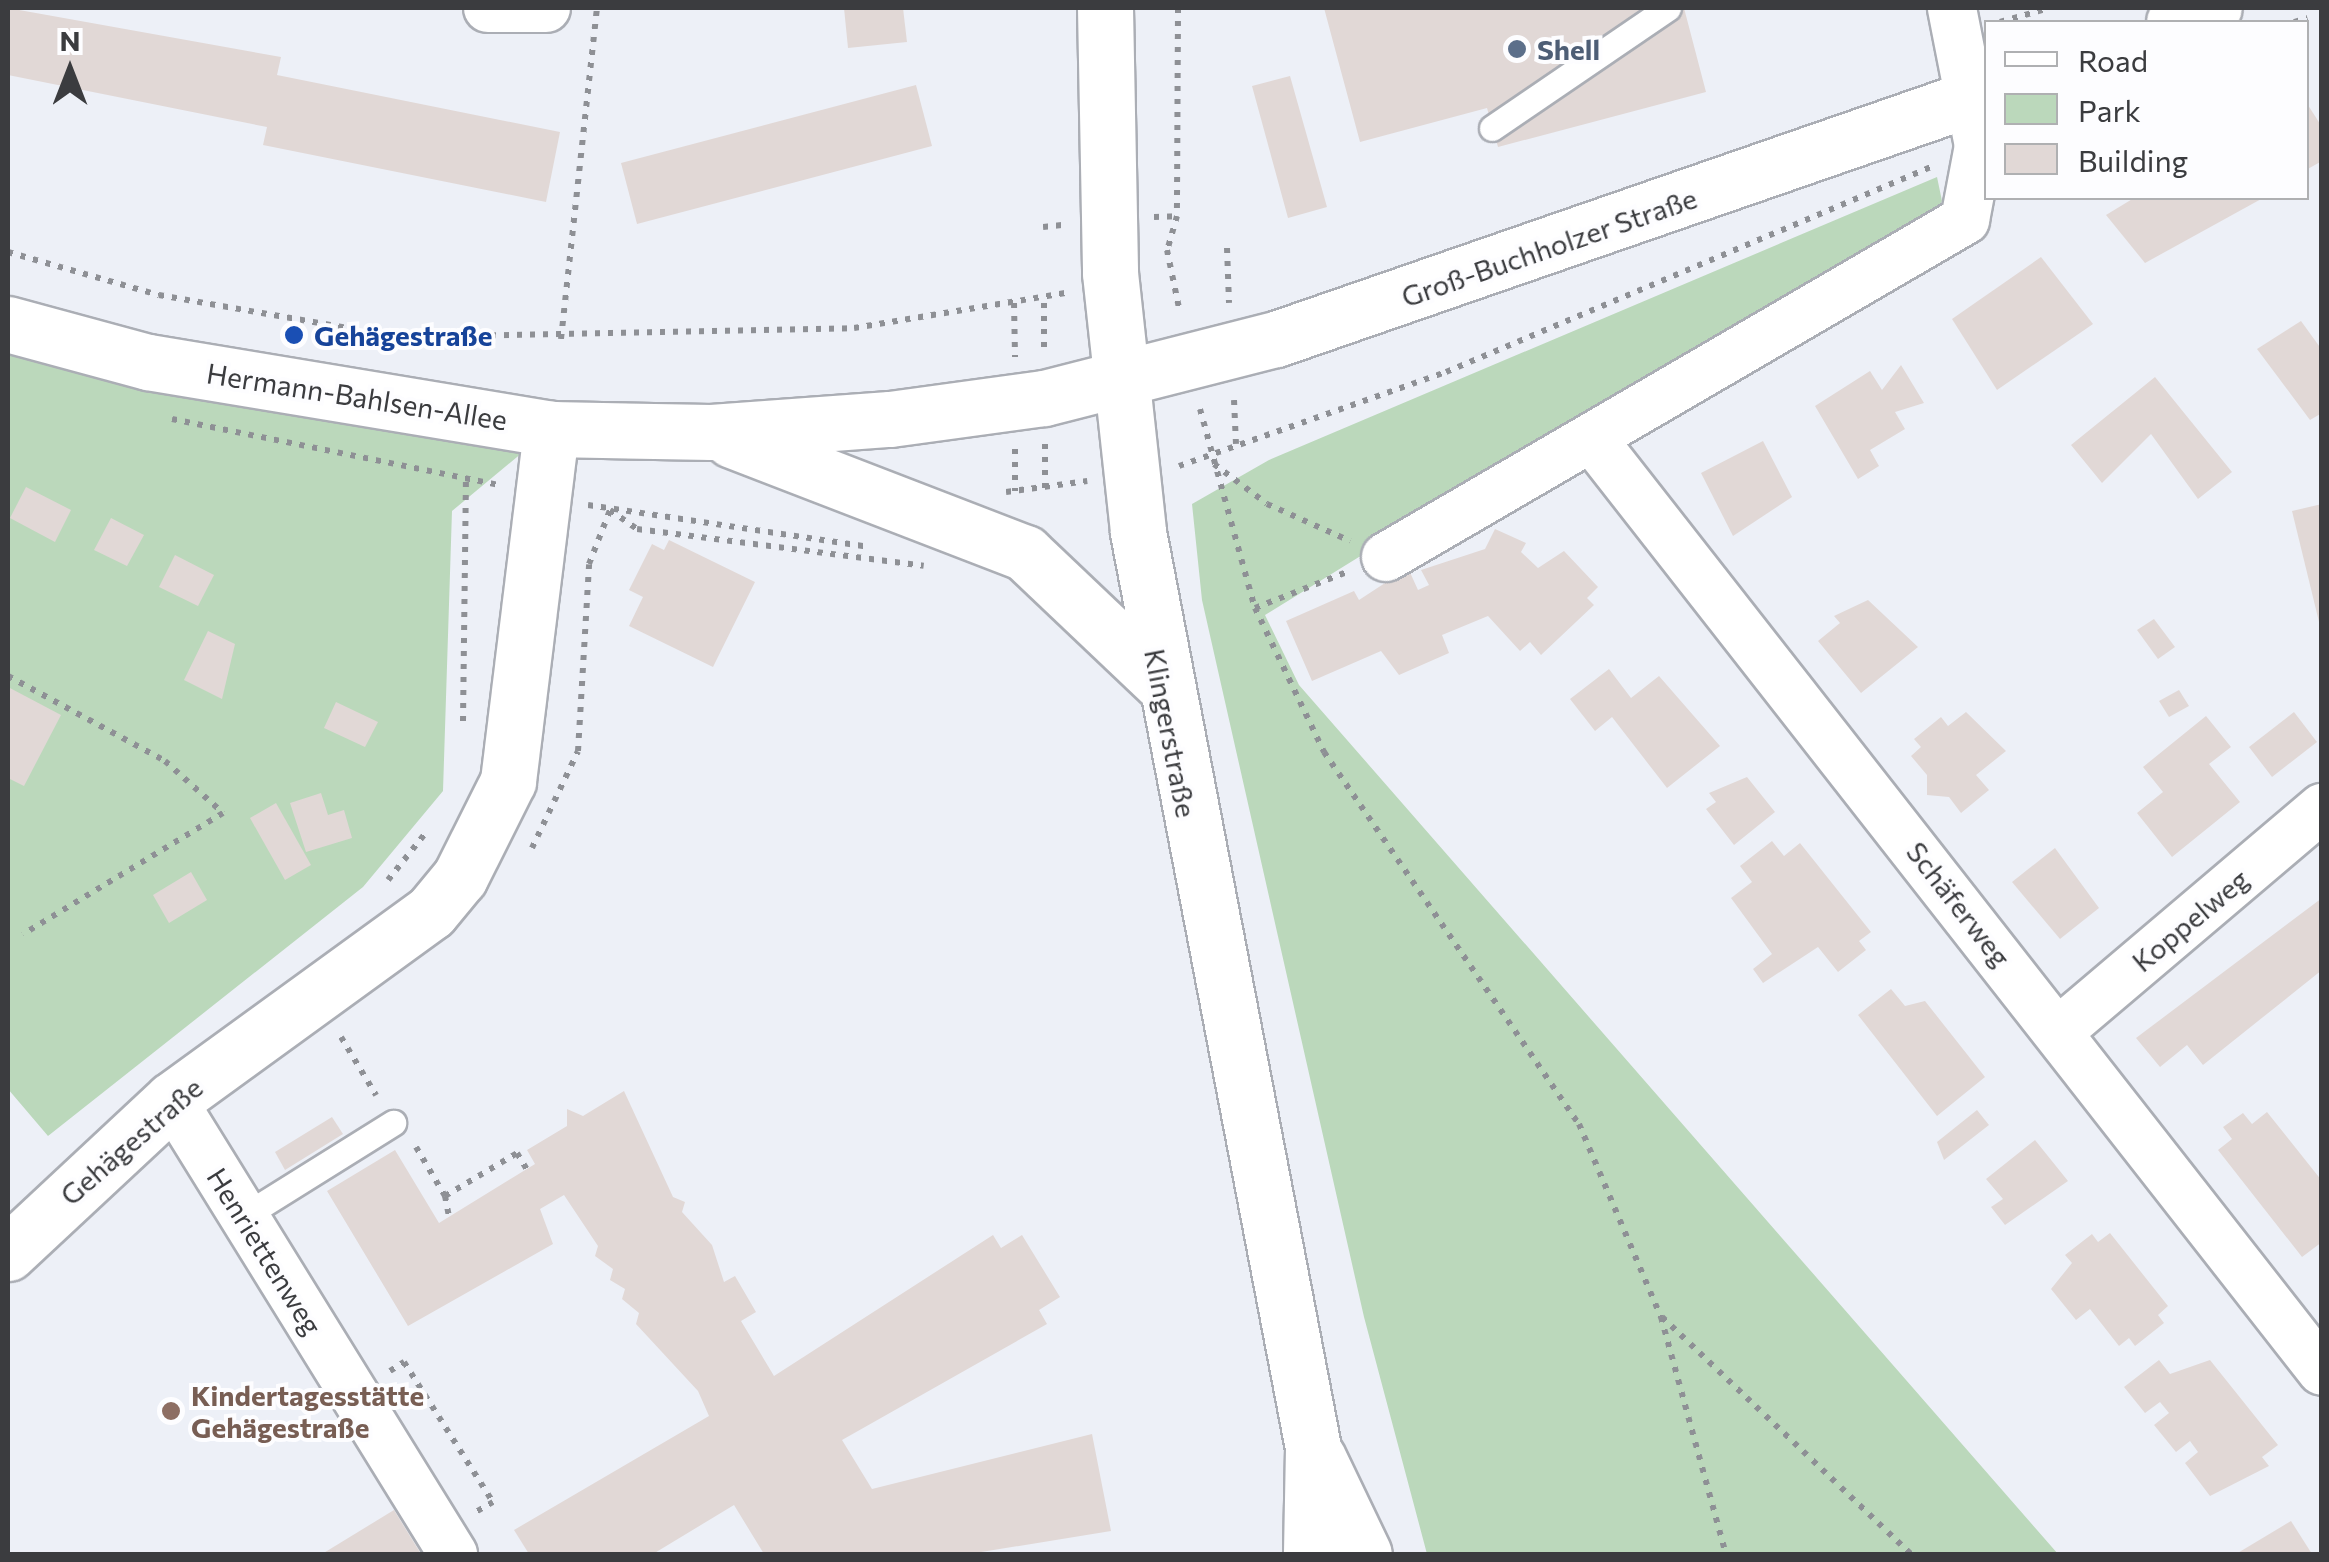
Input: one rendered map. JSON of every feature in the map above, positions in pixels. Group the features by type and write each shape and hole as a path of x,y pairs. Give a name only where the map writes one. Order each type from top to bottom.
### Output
{"street":[{"path":"488,8 546,8"},
{"name":"Klingerstraße","path":"1106,8 1103,128 1121,378 1160,681 1313,1448 1310,1554"},
{"path":"1386,556 1593,440 1965,220 1978,184 1979,96 1952,8"},
{"path":"2180,20 2214,8"},
{"name":"Groß-Buchholzer Straße","path":"1121,378 1190,362 1420,292 1979,96"},
{"name":"Hermann-Bahlsen-Allee","path":"8,324 148,362 552,428 711,432 890,420 1121,378"},
{"name":"Gehägestraße","path":"8,1253 172,1100 432,912 460,878 508,782 540,494 552,428"},
{"name":"Hermann-Bahlsen-Allee","path":"711,432 1024,553 1160,681"},
{"name":"Schäferweg","path":"1593,440 2322,1371"},
{"name":"Koppelweg","path":"2059,1031 2322,808"},
{"name":"Henriettenweg","path":"172,1100 454,1554"},
{"name":"Klingerstraße","path":"1313,1448 1364,1554"}],"lane":[{"path":"1492,128 1668,8"},
{"path":"244,1216 393,1123"}],"path":[{"path":"561,340 597,8"},
{"path":"1178,8 1177,216 1167,250 1190,362"},
{"path":"2007,20 2049,8"},
{"path":"2300,20 2306,18"},
{"path":"1212,462 1236,444 1446,372 1917,173"},
{"path":"8,252 159,295 400,337 561,340 854,328 1044,302"},
{"path":"157,415 540,494"},
{"path":"1212,462 1267,504 1386,556"},
{"path":"1212,462 1255,608 1324,752 1579,1124 1661,1317 1726,1554"},
{"path":"461,740 466,478"},
{"path":"610,510 943,557 915,570 637,530 610,510"},
{"path":"1255,608 1386,556"},
{"path":"8,676 165,761 223,813 23,934"},
{"path":"381,889 431,827"},
{"path":"446,1196 450,1221"},
{"path":"1661,1317 1911,1554"}],"green space":[{"path":"1937,177 1942,201 1929,229 1600,408 1265,615 1299,685 2058,1554 1427,1554 1364,1317 1202,600 1192,504 1269,460"},
{"path":"8,324 546,433 452,511 443,791 363,887 48,1136 8,1089"}],"building":[{"path":"8,8 281,57 277,75 560,132 546,202 263,145 267,127 8,75"},
{"path":"844,8 903,8 907,42 848,48"},
{"path":"1324,8 1684,8 1706,92 1498,147 1487,108 1360,142"},
{"path":"1290,76 1327,207 1288,218 1252,86"},
{"path":"916,85 932,146 637,224 621,163"},
{"path":"2309,107 2322,127 2322,161 2309,168"},
{"path":"2131,200 2259,200 2145,263 2106,215"},
{"path":"2041,257 2093,324 1997,390 1952,319"},
{"path":"2301,321 2322,350 2322,413 2310,420 2257,349"},
{"path":"1901,365 1924,403 1895,412 1905,429 1870,450 1879,466 1858,479 1815,406 1870,371 1882,390"},
{"path":"2155,377 2232,472 2198,499 2151,434 2102,483 2071,445"},
{"path":"1763,441 1792,497 1733,536 1701,473"},
{"path":"26,487 71,510 55,542 10,518"},
{"path":"2322,504 2322,626 2320,626 2292,511"},
{"path":"111,518 144,535 127,566 94,550"},
{"path":"1495,529 1526,543 1521,552 1538,568 1564,551 1598,587 1587,598 1594,605 1541,655 1530,642 1520,651 1488,616 1442,635 1449,653 1399,675 1381,651 1312,681 1286,621 1354,591 1359,600 1408,568 1418,590 1429,585 1421,570 1485,549"},
{"path":"669,540 755,582 713,667 629,626 643,597 629,590 652,544 664,550"},
{"path":"175,555 214,575 198,606 159,587"},
{"path":"1868,600 1918,647 1861,693 1818,641 1840,623 1834,616"},
{"path":"2154,619 2175,647 2158,659 2137,630"},
{"path":"208,631 235,644 222,699 184,680"},
{"path":"1609,669 1631,698 1659,676 1720,746 1667,788 1612,717 1595,731 1570,699"},
{"path":"8,687 61,715 24,786 8,778"},
{"path":"2179,690 2189,706 2169,717 2159,701"},
{"path":"336,702 378,722 365,747 324,728"},
{"path":"1966,712 2006,751 1976,775 1989,790 1961,813 1949,797 1927,795 1927,775 1911,756 1921,747 1914,739 1941,717 1948,726"},
{"path":"2294,712 2317,742 2272,777 2249,747"},
{"path":"2206,716 2231,747 2209,764 2240,802 2172,857 2137,813 2163,792 2143,767"},
{"path":"1747,777 1775,812 1734,845 1706,809 1716,802 1709,793"},
{"path":"321,793 328,815 344,810 352,838 306,852 290,803"},
{"path":"276,803 311,865 285,880 250,818"},
{"path":"1772,841 1784,856 1800,843 1871,932 1859,941 1866,950 1838,972 1818,947 1763,983 1753,969 1772,954 1731,898 1752,882 1740,866"},
{"path":"2055,848 2099,908 2060,939 2012,882"},
{"path":"191,872 207,900 169,923 153,895"},
{"path":"2322,898 2322,970 2203,1065 2187,1045 2160,1067 2136,1038"},
{"path":"1891,989 1905,1006 1925,1001 1985,1077 1937,1116 1858,1015"},
{"path":"624,1091 673,1197 685,1202 682,1212 712,1245 724,1282 735,1276 756,1312 741,1321 774,1376 993,1235 1001,1248 1022,1235 1060,1297 1039,1310 1047,1324 842,1440 872,1489 1092,1434 1111,1531 969,1554 764,1554 734,1505 653,1554 529,1554 514,1530 709,1416 698,1391 636,1324 639,1313 622,1299 625,1289 610,1280 613,1269 595,1256 598,1246 564,1195 540,1209 553,1244 408,1326 327,1191 395,1150 439,1223 535,1164 527,1150 567,1126 567,1109 583,1116"},
{"path":"1977,1110 1989,1125 1944,1160 1937,1142"},
{"path":"2267,1112 2322,1181 2322,1242 2302,1257 2218,1150 2232,1139 2223,1127 2243,1113 2252,1124"},
{"path":"332,1117 343,1134 285,1170 275,1152"},
{"path":"2035,1140 2068,1181 2005,1225 1991,1207 2003,1199 1986,1179"},
{"path":"2110,1233 2168,1306 2158,1315 2164,1323 2135,1346 2129,1338 2119,1346 2090,1309 2076,1320 2051,1289 2072,1263 2065,1255 2092,1234 2098,1242"},
{"path":"2159,1360 2170,1374 2210,1360 2278,1445 2262,1457 2269,1466 2210,1496 2185,1463 2198,1452 2190,1441 2176,1452 2154,1425 2169,1413 2160,1402 2145,1413 2124,1387"},
{"path":"394,1510 421,1554 322,1554"},
{"path":"2291,1521 2312,1554 2236,1554"}],"place":[{"name":"Shell","path":"1517,49"},
{"name":"Gehägestraße","path":"294,335"},
{"name":"Kindertagesstätte Gehägestraße","path":"171,1411"}]}
